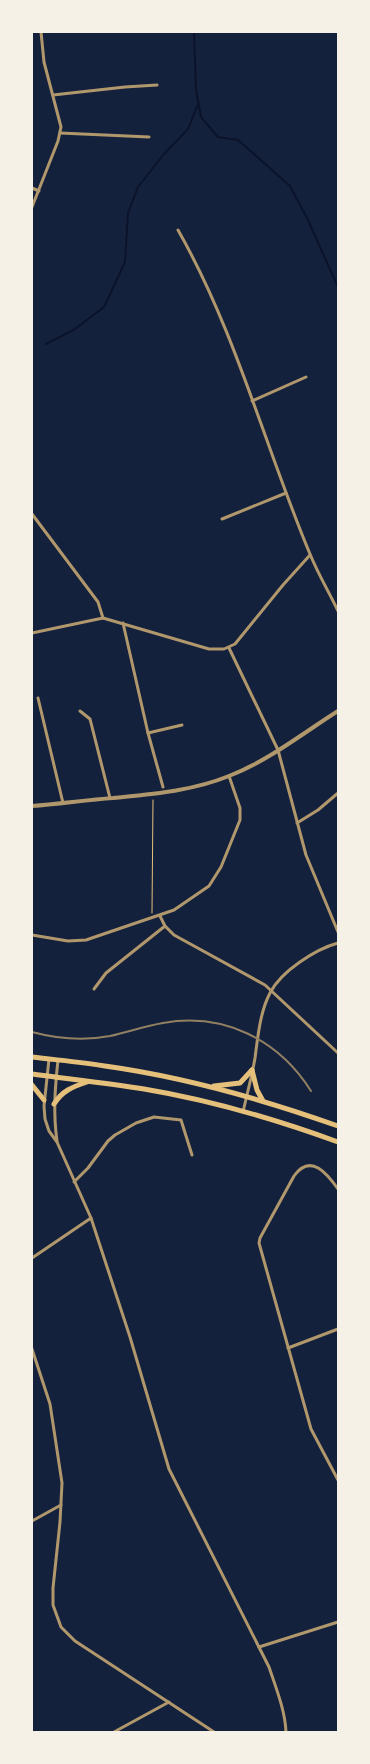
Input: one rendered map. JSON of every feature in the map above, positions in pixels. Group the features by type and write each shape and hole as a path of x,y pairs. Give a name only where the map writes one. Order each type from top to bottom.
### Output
{"main road":[{"path":"32,1057 112,1067 209,1087 247,1096 338,1126"},
{"path":"209,1087 240,1083 252,1070"},
{"path":"252,1070 257,1090 263,1101"},
{"path":"32,1074 144,1089 196,1100 243,1112 338,1142"},
{"path":"54,1104 59,1096 69,1088 88,1081"},
{"path":"32,1084 44,1100"}],"street":[{"path":"32,207 60,133 60,121 44,62 41,32"},
{"path":"53,95 125,86 157,85"},
{"path":"60,133 149,137"},
{"path":"32,188 39,191"},
{"path":"178,230 202,274 212,297 310,556 338,611"},
{"path":"252,401 306,377"},
{"path":"222,519 286,493"},
{"path":"32,514 98,602 103,618"},
{"path":"32,633 103,618 209,649 217,650 229,648 240,639 283,585 310,556"},
{"path":"123,623 148,733 163,787"},
{"path":"229,648 278,750 306,855 338,932"},
{"path":"38,698 63,803"},
{"path":"80,711 90,719 110,798"},
{"path":"32,806 153,794 200,786 229,776 278,750 338,711"},
{"path":"148,733 182,725"},
{"path":"32,936 77,941 86,940 160,916 182,906 209,886 221,867 240,820 240,808 229,776"},
{"path":"297,823 314,813 338,793"},
{"path":"160,916 165,926 174,935 246,974 271,991 338,1053"},
{"path":"94,989 106,973 165,926"},
{"path":"243,1112 261,1021 271,991 280,980 303,960 323,948 338,943"},
{"path":"49,1059 44,1100 45,1119 49,1131 57,1142 91,1218 130,1336 169,1469 269,1667 280,1701 286,1732"},
{"path":"57,1142 54,1120 54,1104 58,1060"},
{"path":"74,1182 88,1168 108,1141 115,1135 145,1119 154,1117 179,1119 182,1122 192,1156"},
{"path":"338,1189 327,1174 317,1167 310,1166 302,1168 294,1176 259,1242 311,1429 338,1480"},
{"path":"32,1258 91,1218"},
{"path":"288,1348 338,1329"},
{"path":"32,1349 50,1404 60,1465 61,1505 52,1599 54,1611 61,1627 75,1641 98,1658 214,1732"},
{"path":"32,1521 61,1505"},
{"path":"260,1647 338,1622"},
{"path":"114,1732 169,1702"}],"path":[{"path":"151,918 153,794"}],"waterway":[{"path":"194,32 196,90 201,117 218,137 238,140 290,186 307,218 338,287"},
{"path":"46,344 75,329 104,307 125,262 128,213 138,187 164,154 188,129 198,104"}],"railway":[{"path":"32,1032 61,1038 81,1039 100,1038 163,1023 186,1021 207,1022 228,1026 248,1034 266,1044 283,1057 298,1073 311,1091"}]}
